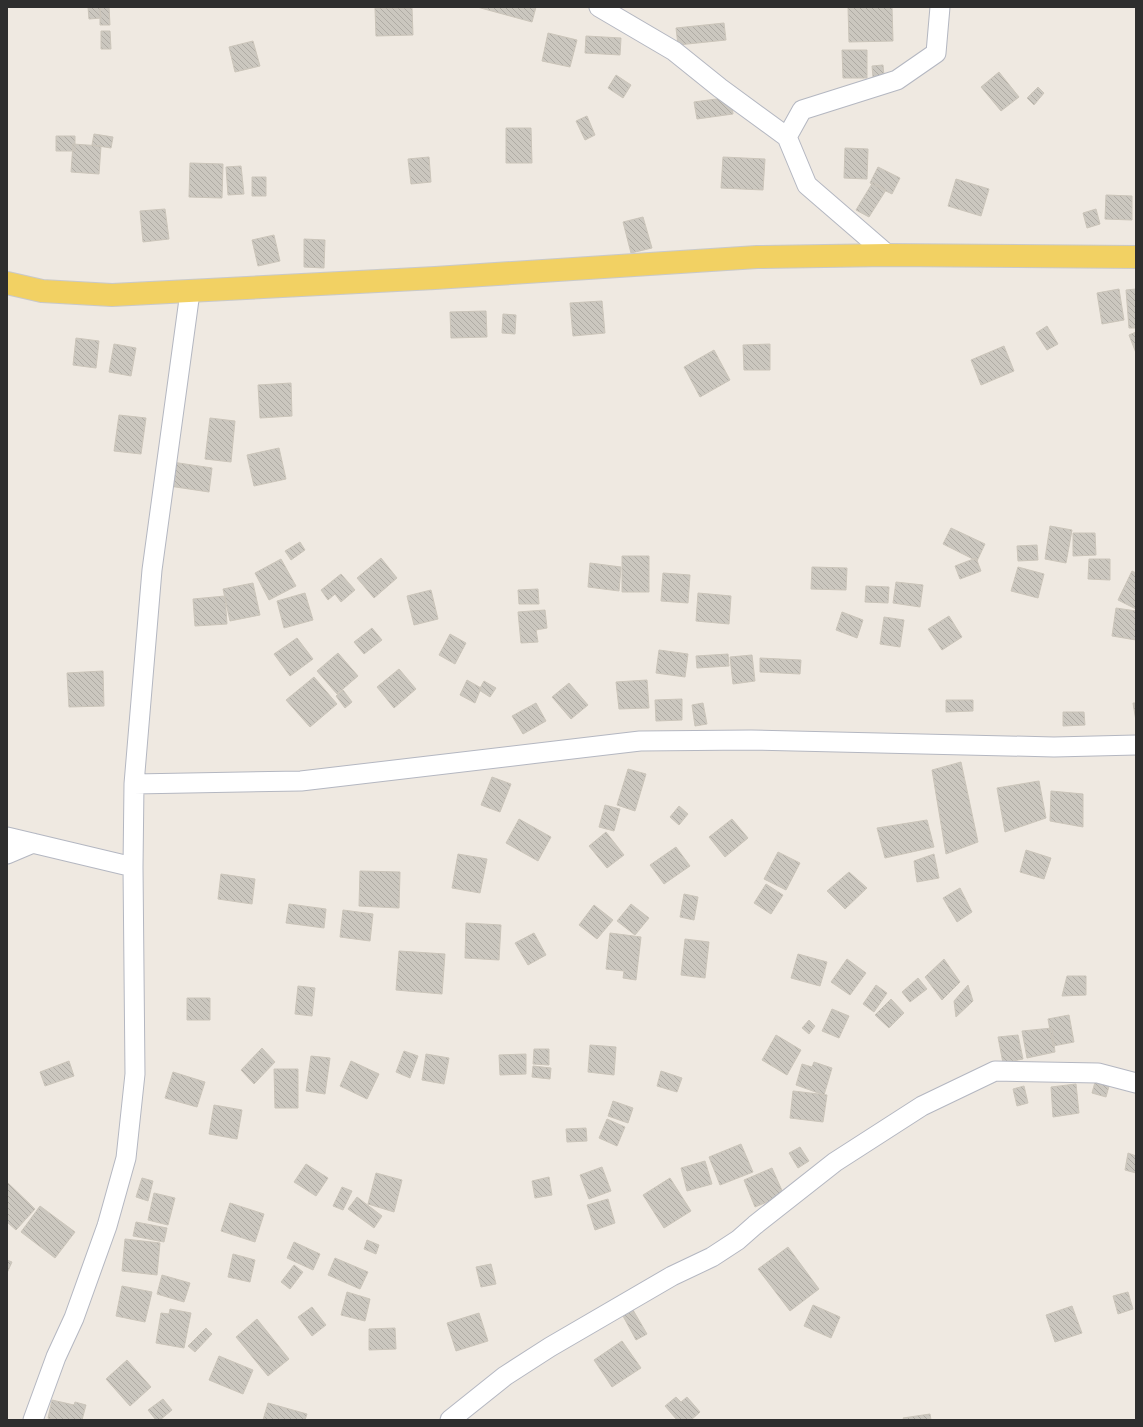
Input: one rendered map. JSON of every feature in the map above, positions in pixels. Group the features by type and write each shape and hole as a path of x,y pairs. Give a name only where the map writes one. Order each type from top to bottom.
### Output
{"main road":[{"path":"7,283 42,291 112,295 190,292 757,257 888,255 1136,257"}],"street":[{"path":"599,7 674,51 720,88 788,137 807,185 888,255"},
{"path":"788,137 802,110 897,80 936,53 940,7"},
{"path":"33,1420 56,1357 74,1318 107,1226 126,1158 135,1074 133,867 134,784 152,570 190,292"},
{"path":"134,784 301,782 640,741 751,740 1054,747 1136,745"},
{"path":"7,837 133,867"},
{"path":"7,854 33,843"},
{"path":"450,1420 505,1376 550,1347 672,1276 712,1257 738,1240 834,1162 922,1106 995,1071 1098,1073 1136,1083"}],"building":[{"path":"88,7 100,7 101,18 89,19"},
{"path":"100,7 109,7 110,25 100,25"},
{"path":"477,7 536,7 532,22"},
{"path":"848,7 892,7 893,41 849,42"},
{"path":"375,8 412,8 413,35 376,36"},
{"path":"724,23 726,40 678,45 676,28"},
{"path":"101,31 110,31 111,49 101,49"},
{"path":"548,33 577,40 570,67 542,61"},
{"path":"586,36 621,38 620,55 585,53"},
{"path":"253,41 260,66 235,72 229,47"},
{"path":"842,50 867,50 867,78 843,78"},
{"path":"883,65 884,76 873,77 872,66"},
{"path":"999,72 1019,97 1001,111 981,87"},
{"path":"616,75 631,85 623,98 608,88"},
{"path":"1038,87 1044,93 1034,105 1027,98"},
{"path":"731,97 733,114 697,119 694,102"},
{"path":"587,116 595,135 585,140 576,121"},
{"path":"506,128 531,128 532,163 506,163"},
{"path":"94,134 113,137 111,148 92,145"},
{"path":"56,136 75,136 75,151 56,151"},
{"path":"73,144 101,146 99,174 71,172"},
{"path":"845,148 868,149 867,179 844,178"},
{"path":"429,157 431,182 411,184 408,159"},
{"path":"723,157 765,159 763,190 721,188"},
{"path":"190,163 223,164 222,198 189,197"},
{"path":"241,166 244,194 228,195 226,167"},
{"path":"878,167 900,178 892,194 870,183"},
{"path":"252,177 266,177 266,196 252,196"},
{"path":"956,179 989,189 981,216 948,206"},
{"path":"873,182 886,190 869,217 856,210"},
{"path":"1106,195 1132,196 1132,220 1105,219"},
{"path":"165,209 169,239 143,242 140,211"},
{"path":"1096,209 1100,224 1087,228 1083,213"},
{"path":"643,217 652,248 631,253 623,222"},
{"path":"274,235 280,261 258,266 252,240"},
{"path":"304,239 325,240 324,268 304,267"},
{"path":"1119,289 1124,320 1102,324 1097,293"},
{"path":"1136,289 1136,328 1129,328 1126,290"},
{"path":"602,301 605,333 573,336 570,303"},
{"path":"486,311 487,337 451,338 450,312"},
{"path":"503,314 516,315 515,334 502,333"},
{"path":"1047,326 1058,344 1047,350 1036,333"},
{"path":"1136,332 1136,353 1129,335"},
{"path":"76,338 99,341 96,368 73,365"},
{"path":"114,344 136,348 131,376 109,372"},
{"path":"770,344 770,370 744,370 743,345"},
{"path":"1004,346 1014,371 981,385 971,360"},
{"path":"714,350 730,380 700,397 684,367"},
{"path":"291,383 292,416 260,418 258,385"},
{"path":"119,415 146,418 141,454 114,451"},
{"path":"210,418 235,421 231,462 205,459"},
{"path":"279,448 286,479 254,486 247,455"},
{"path":"172,462 212,468 209,492 169,486"},
{"path":"1050,526 1072,530 1066,563 1045,559"},
{"path":"951,528 985,544 977,561 943,544"},
{"path":"1073,533 1095,533 1096,555 1073,556"},
{"path":"300,542 305,550 291,560 285,551"},
{"path":"1037,545 1038,560 1018,561 1017,546"},
{"path":"622,556 649,556 649,592 622,592"},
{"path":"381,558 397,578 374,598 357,578"},
{"path":"976,558 981,571 960,579 955,566"},
{"path":"281,559 296,586 269,600 255,573"},
{"path":"1089,559 1110,559 1110,580 1088,579"},
{"path":"590,563 621,567 619,591 588,587"},
{"path":"812,567 847,568 846,590 811,589"},
{"path":"1018,567 1044,574 1038,598 1011,591"},
{"path":"1132,571 1136,573 1136,609 1118,600"},
{"path":"663,573 690,575 688,603 661,601"},
{"path":"341,574 355,590 341,602 335,594 328,600 321,590"},
{"path":"896,582 923,585 920,607 893,603"},
{"path":"253,583 260,615 230,621 223,589"},
{"path":"866,586 889,587 888,603 865,602"},
{"path":"538,589 539,604 519,604 518,590"},
{"path":"431,590 438,619 414,625 407,596"},
{"path":"305,593 313,620 284,628 277,601"},
{"path":"698,593 731,596 729,624 696,621"},
{"path":"225,596 227,624 195,626 193,599"},
{"path":"1116,608 1136,611 1136,640 1112,636"},
{"path":"545,610 547,628 536,630 538,642 521,643 518,612"},
{"path":"842,612 863,620 857,638 836,630"},
{"path":"949,616 962,637 942,650 928,629"},
{"path":"884,617 904,620 900,647 880,644"},
{"path":"372,628 382,640 364,654 354,642"},
{"path":"450,634 466,643 455,664 439,655"},
{"path":"297,638 313,659 290,676 274,654"},
{"path":"659,650 688,654 685,677 656,673"},
{"path":"338,653 358,676 337,694 317,671"},
{"path":"728,654 729,666 697,668 696,656"},
{"path":"752,655 755,681 733,684 730,657"},
{"path":"760,658 801,660 800,674 760,672"},
{"path":"399,669 416,689 394,708 377,687"},
{"path":"103,671 104,706 69,707 67,673"},
{"path":"314,677 337,704 310,727 286,700"},
{"path":"467,680 481,688 475,703 460,695"},
{"path":"647,680 649,708 619,709 616,682"},
{"path":"484,681 496,688 490,697 479,690"},
{"path":"569,683 588,705 571,719 552,697"},
{"path":"343,690 352,702 345,708 336,696"},
{"path":"682,699 682,720 656,721 655,700"},
{"path":"946,700 973,700 973,711 946,712"},
{"path":"536,703 546,721 523,734 512,716"},
{"path":"703,703 707,724 695,726 692,705"},
{"path":"1133,703 1136,703 1136,721"},
{"path":"1063,712 1084,712 1085,725 1063,726"},
{"path":"961,762 978,842 946,854 932,770"},
{"path":"628,769 646,774 635,811 617,805"},
{"path":"492,777 511,784 500,812 481,805"},
{"path":"1039,781 1046,818 1005,832 997,788"},
{"path":"1051,791 1083,794 1083,827 1050,821"},
{"path":"605,805 620,809 614,831 599,827"},
{"path":"679,806 688,814 679,825 670,817"},
{"path":"519,819 551,837 538,861 506,843"},
{"path":"732,819 748,838 725,857 709,837"},
{"path":"927,820 934,847 885,858 877,828"},
{"path":"606,832 624,855 607,868 589,846"},
{"path":"676,847 690,866 664,884 650,865"},
{"path":"1026,850 1051,858 1044,879 1020,872"},
{"path":"778,852 800,863 786,890 764,879"},
{"path":"458,854 487,859 480,893 452,888"},
{"path":"934,854 939,878 917,882 914,861"},
{"path":"360,871 400,872 399,908 359,906"},
{"path":"849,872 867,888 845,909 827,891"},
{"path":"221,874 255,879 252,904 218,899"},
{"path":"766,884 783,895 771,914 754,903"},
{"path":"960,888 972,912 957,922 943,898"},
{"path":"684,894 698,897 694,920 680,917"},
{"path":"289,904 326,909 324,928 286,923"},
{"path":"631,904 649,918 635,935 617,921"},
{"path":"594,905 613,920 597,939 579,925"},
{"path":"343,910 373,914 370,941 340,937"},
{"path":"466,923 501,925 499,960 465,958"},
{"path":"534,933 546,955 528,965 515,943"},
{"path":"610,933 641,937 636,980 623,978 624,971 606,969"},
{"path":"685,939 709,942 705,978 681,975"},
{"path":"399,951 445,954 442,994 396,990"},
{"path":"798,954 827,962 820,986 791,978"},
{"path":"847,959 866,973 850,995 831,982"},
{"path":"944,959 960,982 942,1000 925,977"},
{"path":"1067,976 1086,976 1086,995 1062,996"},
{"path":"918,978 927,989 910,1002 902,992"},
{"path":"876,985 887,993 874,1012 863,1004"},
{"path":"968,985 973,1001 956,1017 954,1001"},
{"path":"298,986 315,988 312,1016 295,1014"},
{"path":"187,998 210,998 210,1020 187,1020"},
{"path":"891,999 904,1013 889,1028 875,1015"},
{"path":"832,1009 849,1016 839,1038 822,1031"},
{"path":"1069,1015 1074,1042 1053,1046 1048,1019"},
{"path":"809,1020 815,1026 809,1034 802,1028"},
{"path":"1052,1028 1055,1052 1027,1058 1022,1031"},
{"path":"776,1035 801,1050 787,1075 762,1060"},
{"path":"1018,1035 1023,1059 1003,1063 998,1037"},
{"path":"590,1045 616,1047 614,1075 588,1072"},
{"path":"262,1048 275,1062 254,1084 241,1070"},
{"path":"534,1049 549,1049 549,1065 533,1064"},
{"path":"404,1051 418,1056 410,1078 396,1072"},
{"path":"426,1054 449,1058 444,1084 422,1080"},
{"path":"526,1054 526,1074 500,1075 499,1055"},
{"path":"311,1056 330,1058 325,1094 306,1091"},
{"path":"69,1061 74,1076 45,1086 40,1072"},
{"path":"351,1061 379,1074 367,1099 340,1086"},
{"path":"814,1062 832,1068 824,1095 796,1085 802,1064 812,1067"},
{"path":"533,1066 551,1068 550,1079 532,1077"},
{"path":"274,1069 298,1069 298,1108 275,1108"},
{"path":"661,1071 682,1078 677,1092 657,1086"},
{"path":"173,1072 205,1082 197,1107 165,1098"},
{"path":"1097,1075 1111,1079 1106,1097 1092,1093"},
{"path":"1076,1084 1079,1113 1053,1117 1051,1087"},
{"path":"1024,1086 1028,1103 1017,1106 1013,1089"},
{"path":"793,1091 827,1095 823,1122 790,1118"},
{"path":"613,1101 633,1108 628,1123 608,1116"},
{"path":"214,1105 242,1110 237,1139 209,1134"},
{"path":"607,1119 625,1127 617,1146 599,1138"},
{"path":"586,1128 587,1141 567,1142 566,1129"},
{"path":"741,1144 753,1172 720,1185 709,1157"},
{"path":"800,1147 809,1161 798,1168 789,1153"},
{"path":"1128,1153 1136,1156 1136,1173 1125,1170"},
{"path":"705,1161 712,1184 687,1191 681,1168"},
{"path":"306,1164 328,1178 316,1196 294,1182"},
{"path":"602,1167 611,1191 589,1199 580,1175"},
{"path":"772,1168 784,1195 755,1207 744,1180"},
{"path":"376,1173 402,1180 394,1212 368,1204"},
{"path":"549,1177 552,1195 535,1198 532,1181"},
{"path":"142,1178 153,1181 148,1201 136,1197"},
{"path":"670,1178 691,1211 664,1228 643,1195"},
{"path":"7,1182 35,1209 16,1230 7,1222"},
{"path":"342,1187 352,1191 343,1210 333,1206"},
{"path":"154,1193 175,1198 168,1225 148,1220"},
{"path":"357,1197 382,1216 374,1228 348,1209"},
{"path":"608,1199 615,1223 595,1230 587,1205"},
{"path":"230,1203 264,1214 255,1242 221,1231"},
{"path":"40,1206 75,1232 55,1258 21,1232"},
{"path":"136,1222 167,1228 164,1242 133,1236"},
{"path":"125,1239 160,1243 157,1275 122,1271"},
{"path":"367,1240 379,1245 376,1254 364,1249"},
{"path":"294,1242 320,1254 313,1270 287,1258"},
{"path":"788,1247 819,1289 790,1311 758,1269"},
{"path":"233,1254 255,1260 250,1282 228,1277"},
{"path":"335,1258 368,1272 360,1289 328,1275"},
{"path":"7,1260 12,1262 7,1273"},
{"path":"491,1264 496,1284 481,1287 476,1267"},
{"path":"294,1265 303,1272 290,1289 281,1282"},
{"path":"162,1275 190,1283 184,1302 157,1294"},
{"path":"122,1286 152,1292 145,1322 116,1316"},
{"path":"347,1292 370,1299 365,1321 341,1315"},
{"path":"1128,1292 1133,1309 1118,1314 1113,1296"},
{"path":"813,1305 840,1317 831,1338 804,1326"},
{"path":"1072,1306 1082,1333 1055,1342 1046,1315"},
{"path":"312,1307 326,1325 312,1336 298,1317"},
{"path":"170,1309 191,1313 184,1348 156,1343 161,1313 169,1314"},
{"path":"633,1310 647,1334 636,1340 623,1316"},
{"path":"479,1313 488,1341 456,1351 447,1323"},
{"path":"257,1319 289,1359 268,1376 236,1337"},
{"path":"206,1328 212,1334 195,1352 188,1346"},
{"path":"395,1328 396,1349 369,1350 369,1329"},
{"path":"622,1341 641,1368 612,1387 594,1360"},
{"path":"219,1356 253,1370 243,1394 209,1380"},
{"path":"127,1360 151,1387 130,1406 106,1379"},
{"path":"676,1397 681,1402 687,1397 700,1412 691,1420 677,1420 665,1406"},
{"path":"163,1399 172,1410 160,1420 156,1420 148,1410"},
{"path":"52,1400 74,1405 75,1402 86,1405 82,1420 56,1420 48,1418"},
{"path":"268,1403 307,1414 305,1420 263,1420"},
{"path":"930,1414 931,1420 904,1420 903,1418"}]}
